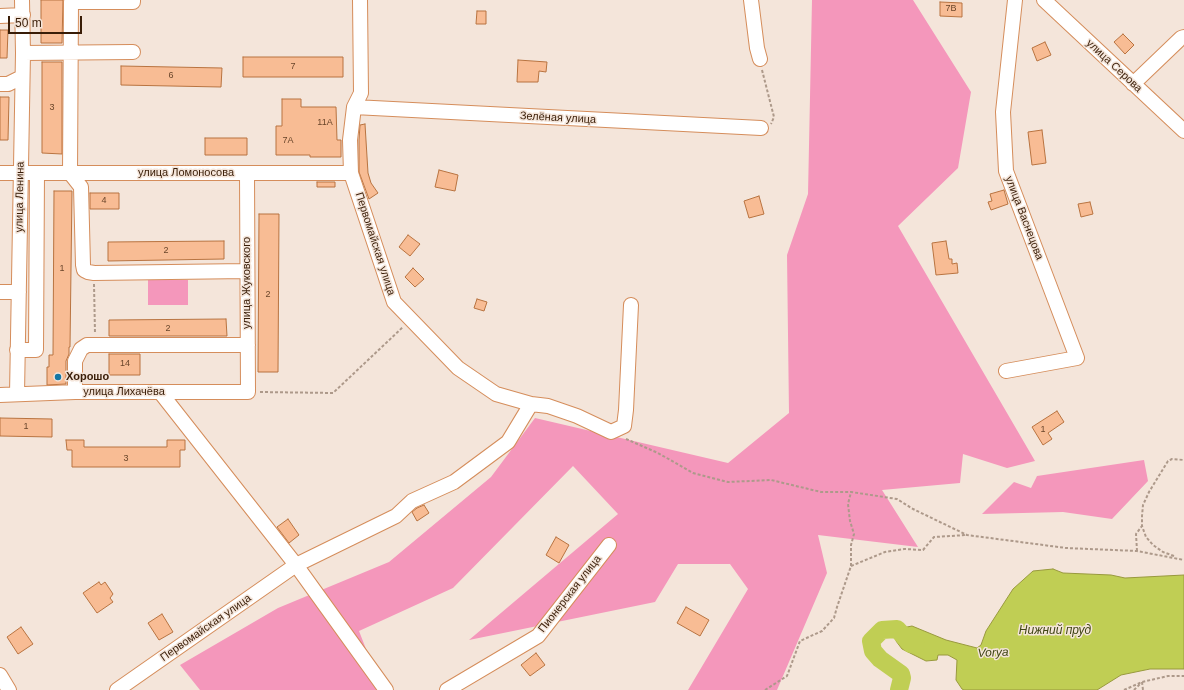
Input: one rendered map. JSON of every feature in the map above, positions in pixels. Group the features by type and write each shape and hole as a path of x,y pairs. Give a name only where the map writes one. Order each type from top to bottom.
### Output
{"street":[{"name":"улица Ленина","path":"17,394 23,53 22,0"},
{"path":"133,0 133,2 71,2 70,173 81,187 84,270 94,273 247,272"},
{"name":"Первомайская улица","path":"360,0 361,94 354,107 350,140 351,173 394,302 458,368 496,394 531,404 548,406 577,416 611,432"},
{"path":"751,0 757,48 760,59"},
{"name":"улица Васнецова","path":"1006,371 1077,358 1006,171 1003,112 1015,0"},
{"name":"улица Серова","path":"1044,0 1184,131"},
{"path":"0,16 22,15"},
{"path":"1133,84 1181,38 1184,37"},
{"path":"23,53 133,52"},
{"path":"0,84 8,84 22,77"},
{"name":"Зелёная улица","path":"354,107 761,128"},
{"name":"улица Ломоносова","path":"0,172 351,173"},
{"path":"17,350 36,350 37,173"},
{"name":"улица Жуковского","path":"246,173 248,392"},
{"path":"0,292 19,292"},
{"path":"611,432 624,426 631,305"},
{"path":"75,392 75,362 81,349 87,345 248,345"},
{"name":"улица Лихачёва","path":"0,395 75,392 248,392"},
{"path":"160,392 296,565 386,690"},
{"name":"Первомайская улица","path":"117,690 296,565 396,516 412,501 454,482 508,442 531,404"},
{"name":"Пионерская улица","path":"447,690 538,636 609,545"},
{"path":"0,675 9,690"}],"path":[{"path":"760,59 774,117 768,127 761,128"},
{"path":"94,273 95,344"},
{"path":"248,392 333,393 411,319"},
{"path":"611,432 658,453 693,473 728,482 771,480 821,492 851,492 898,499 913,509 967,535"},
{"path":"1184,460 1172,459 1168,461 1149,492 1143,505 1142,516 1142,526 1146,537 1153,545 1163,552 1184,560"},
{"path":"765,690 787,676 800,641 822,631 834,618 836,607 851,566 851,545 854,534 848,504 851,492"},
{"path":"1136,551 1136,534 1142,526"},
{"path":"851,566 885,552 904,549 924,550 934,537 967,535 1066,548 1136,551 1179,558"},
{"path":"1124,690 1142,682 1168,676 1184,676"},
{"path":"1134,690 1142,682"},
{"path":"1142,682 1143,690"}],"shaded area":[{"path":"812,0 913,0 971,92 958,168 898,226 1035,461 1007,468 963,454 960,483 882,490 918,547 818,535 827,573 777,690 688,690 748,589 730,564 678,564 655,602 469,640 618,514 573,466 453,588 359,631 382,690 200,690 180,665 278,608 389,562 491,477 535,418 728,463 789,413 787,255 808,194"},
{"path":"148,280 188,280 188,305 148,305"},
{"path":"1144,460 1148,481 1112,519 1063,512 982,514 1014,482 1031,488 1037,476"}],"water":[{"name":"Нижний пруд","path":"1053,569 1063,573 1111,575 1125,578 1184,575 1184,669 1150,669 1121,675 1097,690 964,690 956,680 957,660 948,655 938,655 937,660 926,661 902,649 896,641 897,629 912,626 946,640 977,648 981,645 986,631 1013,589 1033,571"}],"building":[{"path":"41,0 63,0 62,43 41,43"},
{"path":"940,2 962,3 962,17 940,16"},
{"path":"477,11 486,11 486,24 476,24"},
{"path":"0,30 8,30 7,58 0,58"},
{"path":"1123,34 1134,45 1125,54 1114,42"},
{"path":"1045,42 1051,55 1037,61 1032,48"},
{"path":"243,57 343,57 343,77 243,77"},
{"path":"518,60 547,62 546,72 539,71 538,82 517,82"},
{"path":"42,62 62,62 62,154 42,153"},
{"path":"121,66 222,68 221,87 121,85"},
{"path":"0,97 9,97 8,140 0,140"},
{"path":"282,99 301,99 301,107 336,107 337,140 341,140 341,157 276,155 276,126 282,126"},
{"path":"365,124 368,173 371,183 378,193 369,199 359,172 360,125"},
{"path":"1042,130 1046,163 1032,165 1028,132"},
{"path":"205,138 247,138 247,155 205,155"},
{"path":"439,170 458,175 455,191 435,187"},
{"path":"317,182 335,182 335,187 317,187"},
{"path":"1004,190 1008,204 991,210 988,202 992,201 990,194"},
{"path":"54,191 72,191 70,347 66,361 66,384 47,385 49,355 53,355"},
{"path":"90,193 119,193 119,209 90,209"},
{"path":"759,196 764,214 749,218 744,201"},
{"path":"1090,202 1093,214 1081,217 1078,204"},
{"path":"259,214 279,214 278,372 258,372"},
{"path":"408,235 420,244 410,256 399,247"},
{"path":"224,241 224,259 108,261 108,242"},
{"path":"946,241 949,259 952,259 952,264 957,263 958,273 936,275 932,243"},
{"path":"413,268 424,279 415,287 405,277"},
{"path":"477,299 487,302 484,311 474,308"},
{"path":"226,319 227,336 109,336 109,320"},
{"path":"109,354 140,354 140,375 109,375"},
{"path":"1057,411 1064,422 1048,433 1052,439 1043,445 1032,427"},
{"path":"0,418 52,419 52,437 0,436"},
{"path":"66,440 84,440 84,447 167,447 167,440 185,440 185,450 180,450 180,467 72,467 72,450 67,450"},
{"path":"424,505 429,513 417,521 412,512"},
{"path":"288,519 299,535 289,543 277,527"},
{"path":"556,537 569,545 559,563 546,555"},
{"path":"99,582 101,585 105,582 113,594 110,598 113,602 97,613 83,593"},
{"path":"686,607 709,620 700,636 677,623"},
{"path":"162,614 173,632 159,640 148,623"},
{"path":"21,627 33,644 18,654 7,637"},
{"path":"536,653 545,665 530,676 521,665"}],"waterway":[{"name":"Vorya","path":"899,690 902,678 901,674 880,659 873,651 871,641 882,630 897,629 911,644 916,645"}],"place":[{"name":"Хорошо","path":"58,377"}]}
